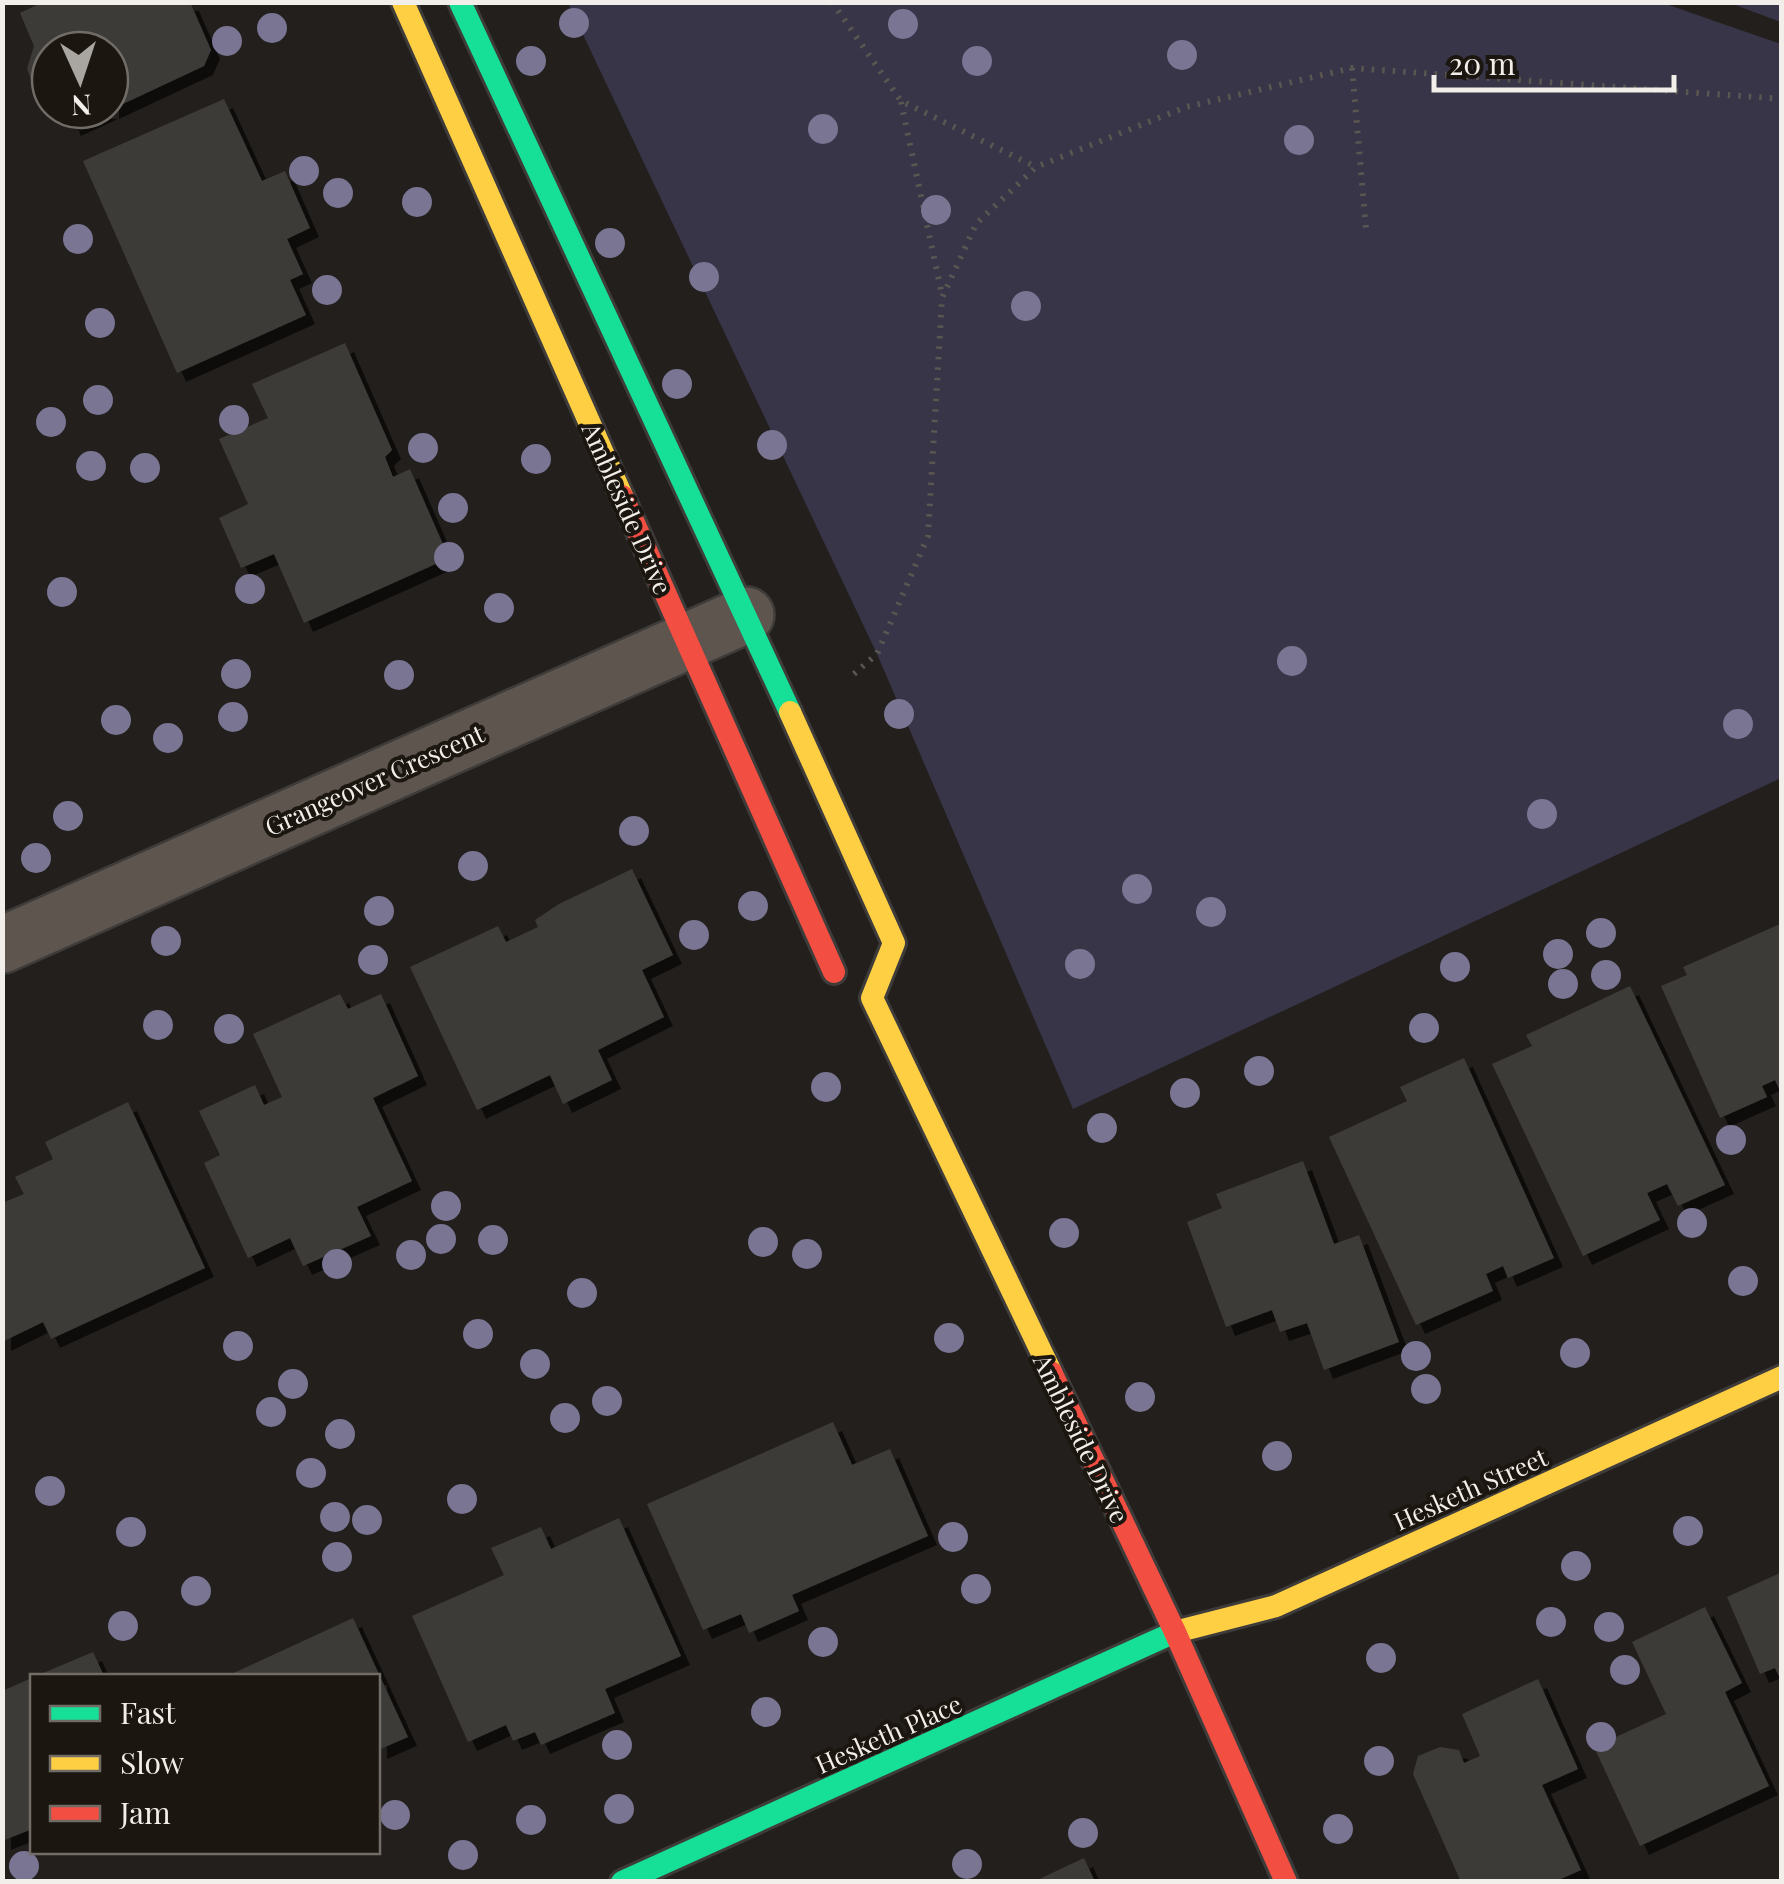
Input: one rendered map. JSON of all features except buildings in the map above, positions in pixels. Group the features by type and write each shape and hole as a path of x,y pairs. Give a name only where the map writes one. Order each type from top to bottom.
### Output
{"street":[{"name":"Ambleside Drive","path":"439,20 594,295 746,615 894,943 853,985"},
{"name":"Ambleside Drive","path":"439,20 547,322 685,640 1176,1632 1286,1882"},
{"path":"547,322 594,295"},
{"name":"Grangeover Crescent","path":"2,945 746,615"},
{"name":"Hesketh Street","path":"1176,1632 1276,1606 1782,1377"},
{"name":"Hesketh Place","path":"622,1882 1176,1632"}],"path":[{"path":"832,2 901,101 942,298 928,536 876,654 854,674"},
{"path":"942,298 976,224 1036,167 1186,107 1352,68 1782,99"},
{"path":"1352,68 1366,229"},
{"path":"901,101 1036,167"}],"shaded area":[{"path":"1660,2 1781,44 1781,778 1073,1109 877,654 568,3"},
{"path":"1730,3 1781,3 1781,22"}],"traffic: fast":[{"path":"460,2 790,712"},
{"path":"622,1882 1175,1632"}],"traffic: slow":[{"path":"403,2 622,496"},
{"path":"790,712 894,943 872,998 1051,1372"},
{"path":"1175,1632 1276,1606 1782,1377"}],"traffic: jam":[{"path":"622,496 834,972"},
{"path":"1051,1372 1175,1632 1286,1882"}]}
